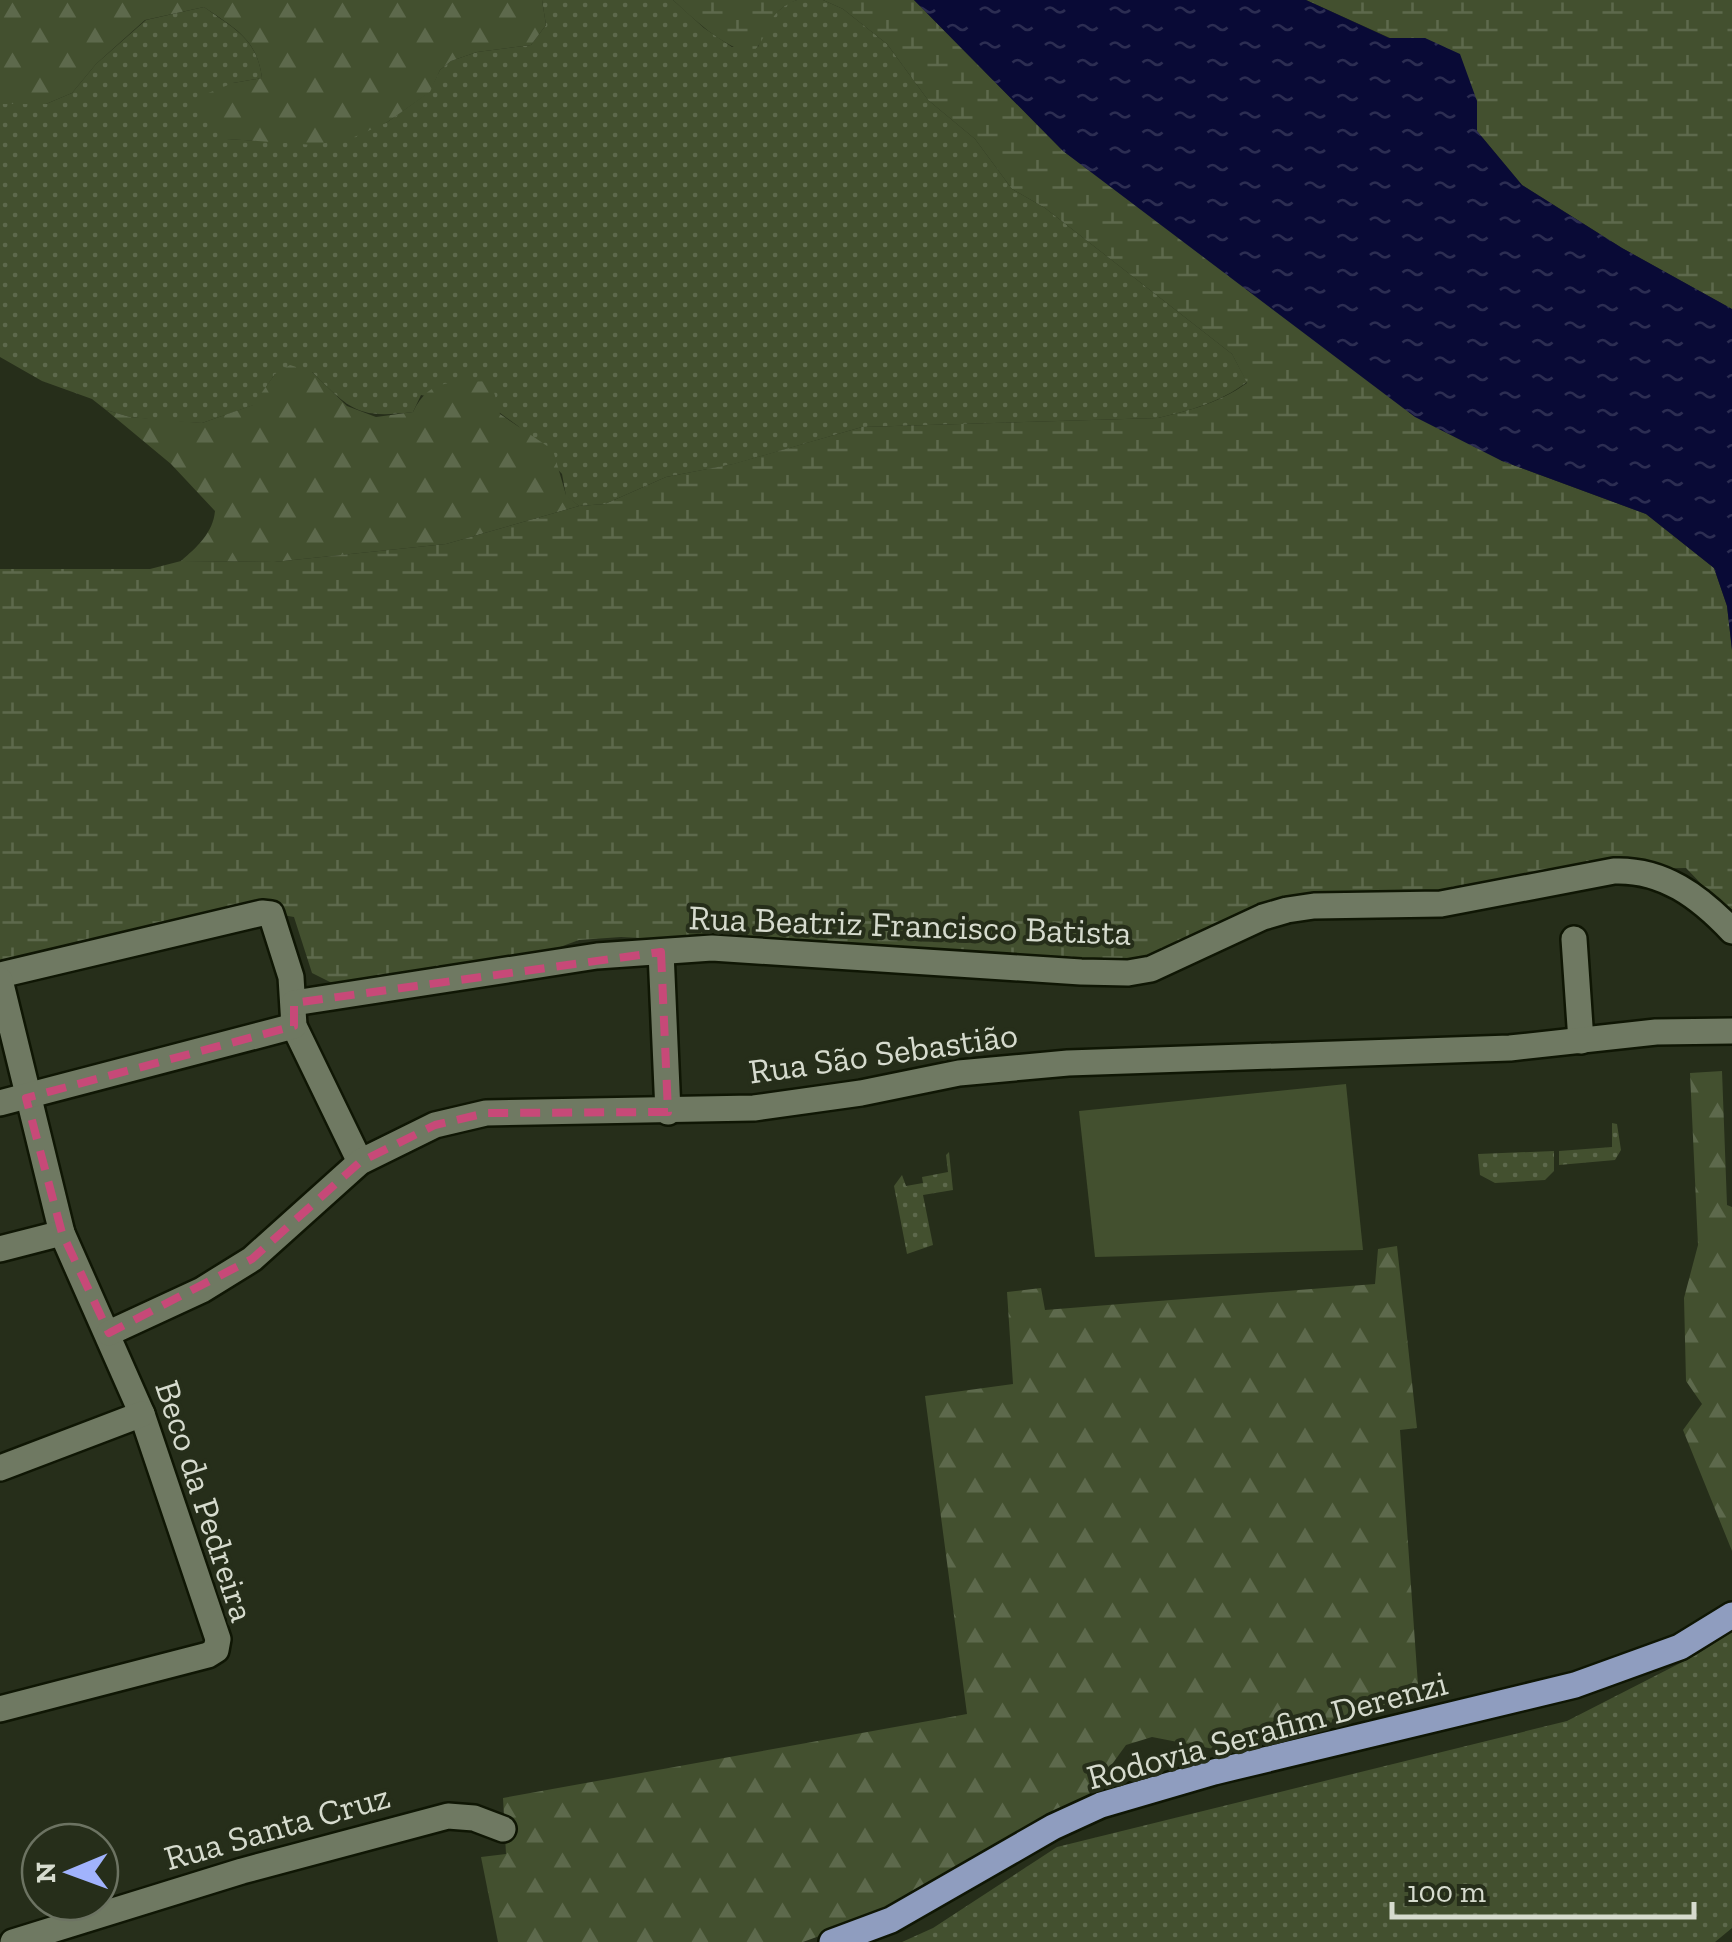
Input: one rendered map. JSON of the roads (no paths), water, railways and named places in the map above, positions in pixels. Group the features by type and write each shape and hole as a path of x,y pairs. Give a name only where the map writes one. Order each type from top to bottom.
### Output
{"main road":[{"name":"Rodovia Serafim Derenzi","path":"832,1942 892,1920 1053,1827 1102,1806 1214,1772 1575,1685 1680,1648 1732,1615"}],"street":[{"name":"Rua Beatriz Francisco Batista","path":"0,1103 89,1081 294,1014 597,956 712,948 1128,972 1151,969 1249,923 1287,910 1441,904 1634,870 1673,882 1732,931"},
{"path":"0,977 262,913 274,918 291,977 294,1014 360,1162"},
{"path":"1574,940 1582,1040"},
{"path":"661,952 668,1112"},
{"name":"Beco da Pedreira","path":"0,977 26,1098 62,1233 142,1414 216,1627 216,1650 208,1655 0,1710"},
{"name":"Rua São Sebastião","path":"109,1334 202,1290 252,1259 360,1162 435,1124 486,1112 754,1108 860,1093 959,1073 1068,1063 1510,1048 1656,1032 1732,1031"},
{"path":"0,1249 62,1233"},
{"path":"0,1468 142,1414"},
{"name":"Rua Santa Cruz","path":"10,1942 242,1871 448,1816 474,1818 504,1830"},
{"path":"0,1941 10,1942"}],"water":[{"path":"914,0 1306,0 1389,38 1425,38 1460,54 1477,101 1477,131 1522,185 1622,248 1732,309 1732,650 1727,606 1714,568 1646,514 1502,461 1415,417 1063,151"}]}
